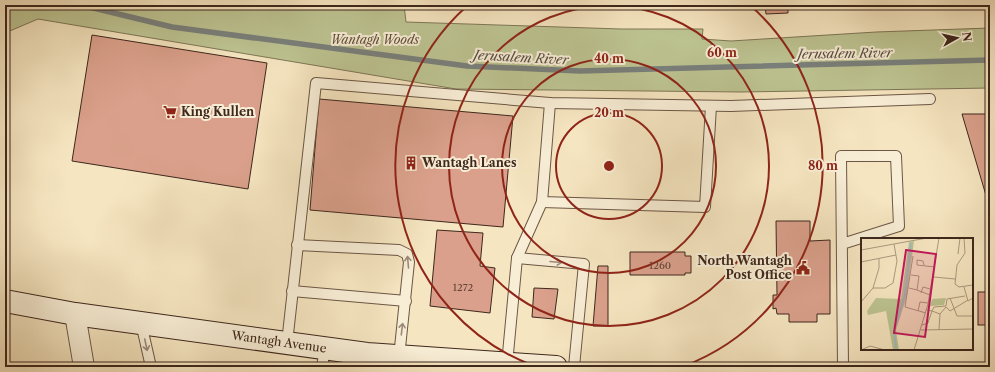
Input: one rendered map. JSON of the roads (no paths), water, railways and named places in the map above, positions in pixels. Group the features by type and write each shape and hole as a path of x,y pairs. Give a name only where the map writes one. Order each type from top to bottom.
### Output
{"main road":[{"name":"Wantagh Avenue","path":"5,301 75,314 287,343 324,358 399,357 556,367"}],"street":[{"path":"75,314 84,367"}],"lane":[{"path":"287,343 316,83 550,103 711,106 930,99"},
{"path":"507,364 517,258 542,202 550,103"},
{"path":"542,202 705,207 711,106"},
{"path":"842,244 899,226 896,156 841,156 843,367"},
{"path":"297,246 399,250 407,254 409,262 406,301 399,357"},
{"path":"517,258 584,264 574,367"},
{"path":"292,292 406,301"},
{"path":"141,323 151,367"}],"waterway":[{"name":"Jerusalem River","path":"81,5 172,27 467,66 580,71 990,60"}],"place":[{"name":"King Kullen","path":"170,112"},
{"name":"Wantagh Lanes","path":"411,163"},
{"name":"North Wantagh Post Office","path":"803,268"}],"park label":[{"name":"Wantagh Woods","path":"375,40"}]}
